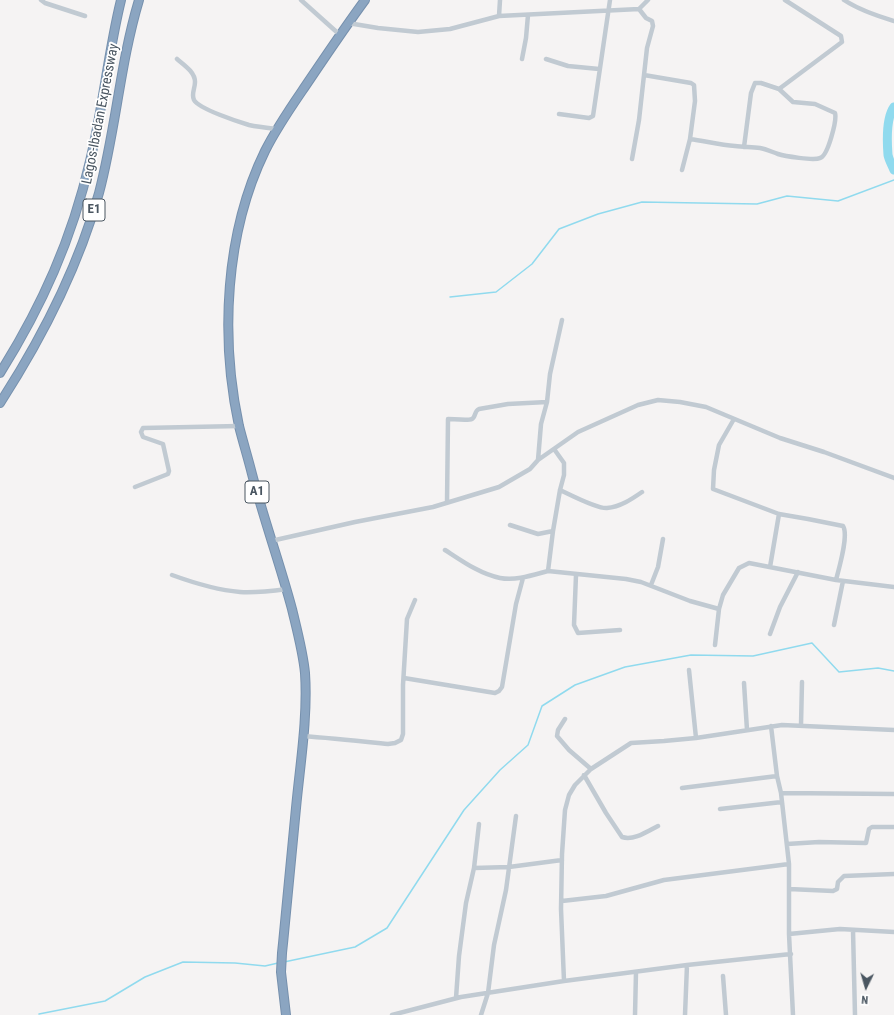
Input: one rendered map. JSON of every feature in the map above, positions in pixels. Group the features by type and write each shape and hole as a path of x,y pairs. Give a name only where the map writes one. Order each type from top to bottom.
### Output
{"highway":[{"name":"Lagos-Ibadan Expressway","path":"0,373 27,330 44,297 70,234 90,160 121,0"},
{"name":"Lagos-Ibadan Expressway","path":"0,403 50,316 86,236 99,192 124,63 139,0"},
{"name":"A1","path":"286,1015 281,972 282,953 300,770 305,674 299,637 287,589 271,541 239,426 231,375 229,347 229,300 233,261 244,203 259,164 277,129 314,72 365,0"}],"street":[{"path":"41,0 44,3 85,16"},
{"path":"301,0 340,35"},
{"path":"500,0 500,16"},
{"path":"559,114 589,118 593,116 610,0"},
{"path":"348,23 418,32 450,29 500,16 639,9 648,0"},
{"path":"779,90 842,42 841,36 785,0"},
{"path":"844,0 851,5 871,14 894,21"},
{"path":"632,159 639,120 648,48 653,26 652,21 646,18 639,9"},
{"path":"522,59 528,15"},
{"path":"177,59 192,72 195,82 192,96 194,102 214,113 250,125 277,129"},
{"path":"546,59 568,66 599,70"},
{"path":"644,75 691,83 694,85 695,101 690,139 682,170"},
{"path":"690,139 744,147 762,148 779,155 798,158 820,159 824,156 831,137 836,117 835,113 815,104 793,102 779,90 761,83 755,83 751,93 744,147"},
{"path":"538,460 541,424 547,402 550,374 562,320"},
{"path":"271,541 355,522 433,507 499,487 530,469 538,460 578,432 638,405 658,400 706,407 780,438 894,478"},
{"path":"447,503 448,419 470,420 479,409 508,404 547,402"},
{"path":"734,419 719,445 714,470 713,488 779,514 843,526 846,530 845,538 836,580"},
{"path":"135,487 166,475 169,471 164,446 160,442 143,437 141,432 143,428 239,426"},
{"path":"548,571 553,531 564,475 564,463 554,449"},
{"path":"560,490 599,507 606,508 629,500 642,492"},
{"path":"770,567 779,514"},
{"path":"510,525 538,534 553,531"},
{"path":"650,585 658,567 663,539"},
{"path":"445,550 474,569 500,578 522,578 548,571 626,579 641,582 690,601 719,609"},
{"path":"715,645 719,609 724,595 739,568 749,562 836,580 894,587"},
{"path":"770,634 780,607 798,572"},
{"path":"172,574 194,583 219,589 242,592 287,589"},
{"path":"576,575 574,625 576,631 583,634 603,630 620,630"},
{"path":"404,678 495,693 499,691 502,687 516,604 522,578"},
{"path":"834,625 844,581"},
{"path":"302,736 388,744 401,740 403,734 407,619 414,600"},
{"path":"689,670 696,738"},
{"path":"802,682 802,725"},
{"path":"744,684 746,730"},
{"path":"565,719 558,730 557,736 569,750 591,769"},
{"path":"564,981 561,909 565,810 569,795 574,785 591,769 631,743 696,738 782,724 894,730"},
{"path":"771,726 777,776 781,793 789,864 789,934 793,1015"},
{"path":"584,775 622,837 632,838 658,826"},
{"path":"682,788 777,776"},
{"path":"781,793 894,794"},
{"path":"720,809 782,802"},
{"path":"481,1015 488,993 494,945 506,890 516,816"},
{"path":"456,998 459,956 466,903 474,868 479,824"},
{"path":"787,844 819,842 866,843 869,829 872,827 894,827"},
{"path":"474,868 509,867 562,860"},
{"path":"562,901 606,896 664,880 789,864"},
{"path":"789,889 833,890 837,888 838,882 844,876 894,874"},
{"path":"789,934 840,929 894,932"},
{"path":"853,930 855,1015"},
{"path":"392,1015 456,998 564,981 687,965 791,954"},
{"path":"685,1015 687,965"},
{"path":"635,1015 636,972"},
{"path":"723,976 726,1015"}],"waterway":[{"path":"894,107 888,124 887,137 888,155 894,170"},
{"path":"450,297 496,292 532,264 559,229 598,214 642,202 757,204 787,196 838,201 894,180"},
{"path":"284,962 355,947 387,928 464,810 500,770 528,745 542,706 575,685 625,667 691,655 753,656 812,643 839,672 878,668 894,671"},
{"path":"39,1014 105,1001 145,977 183,962 235,963 265,966 278,963"}]}
